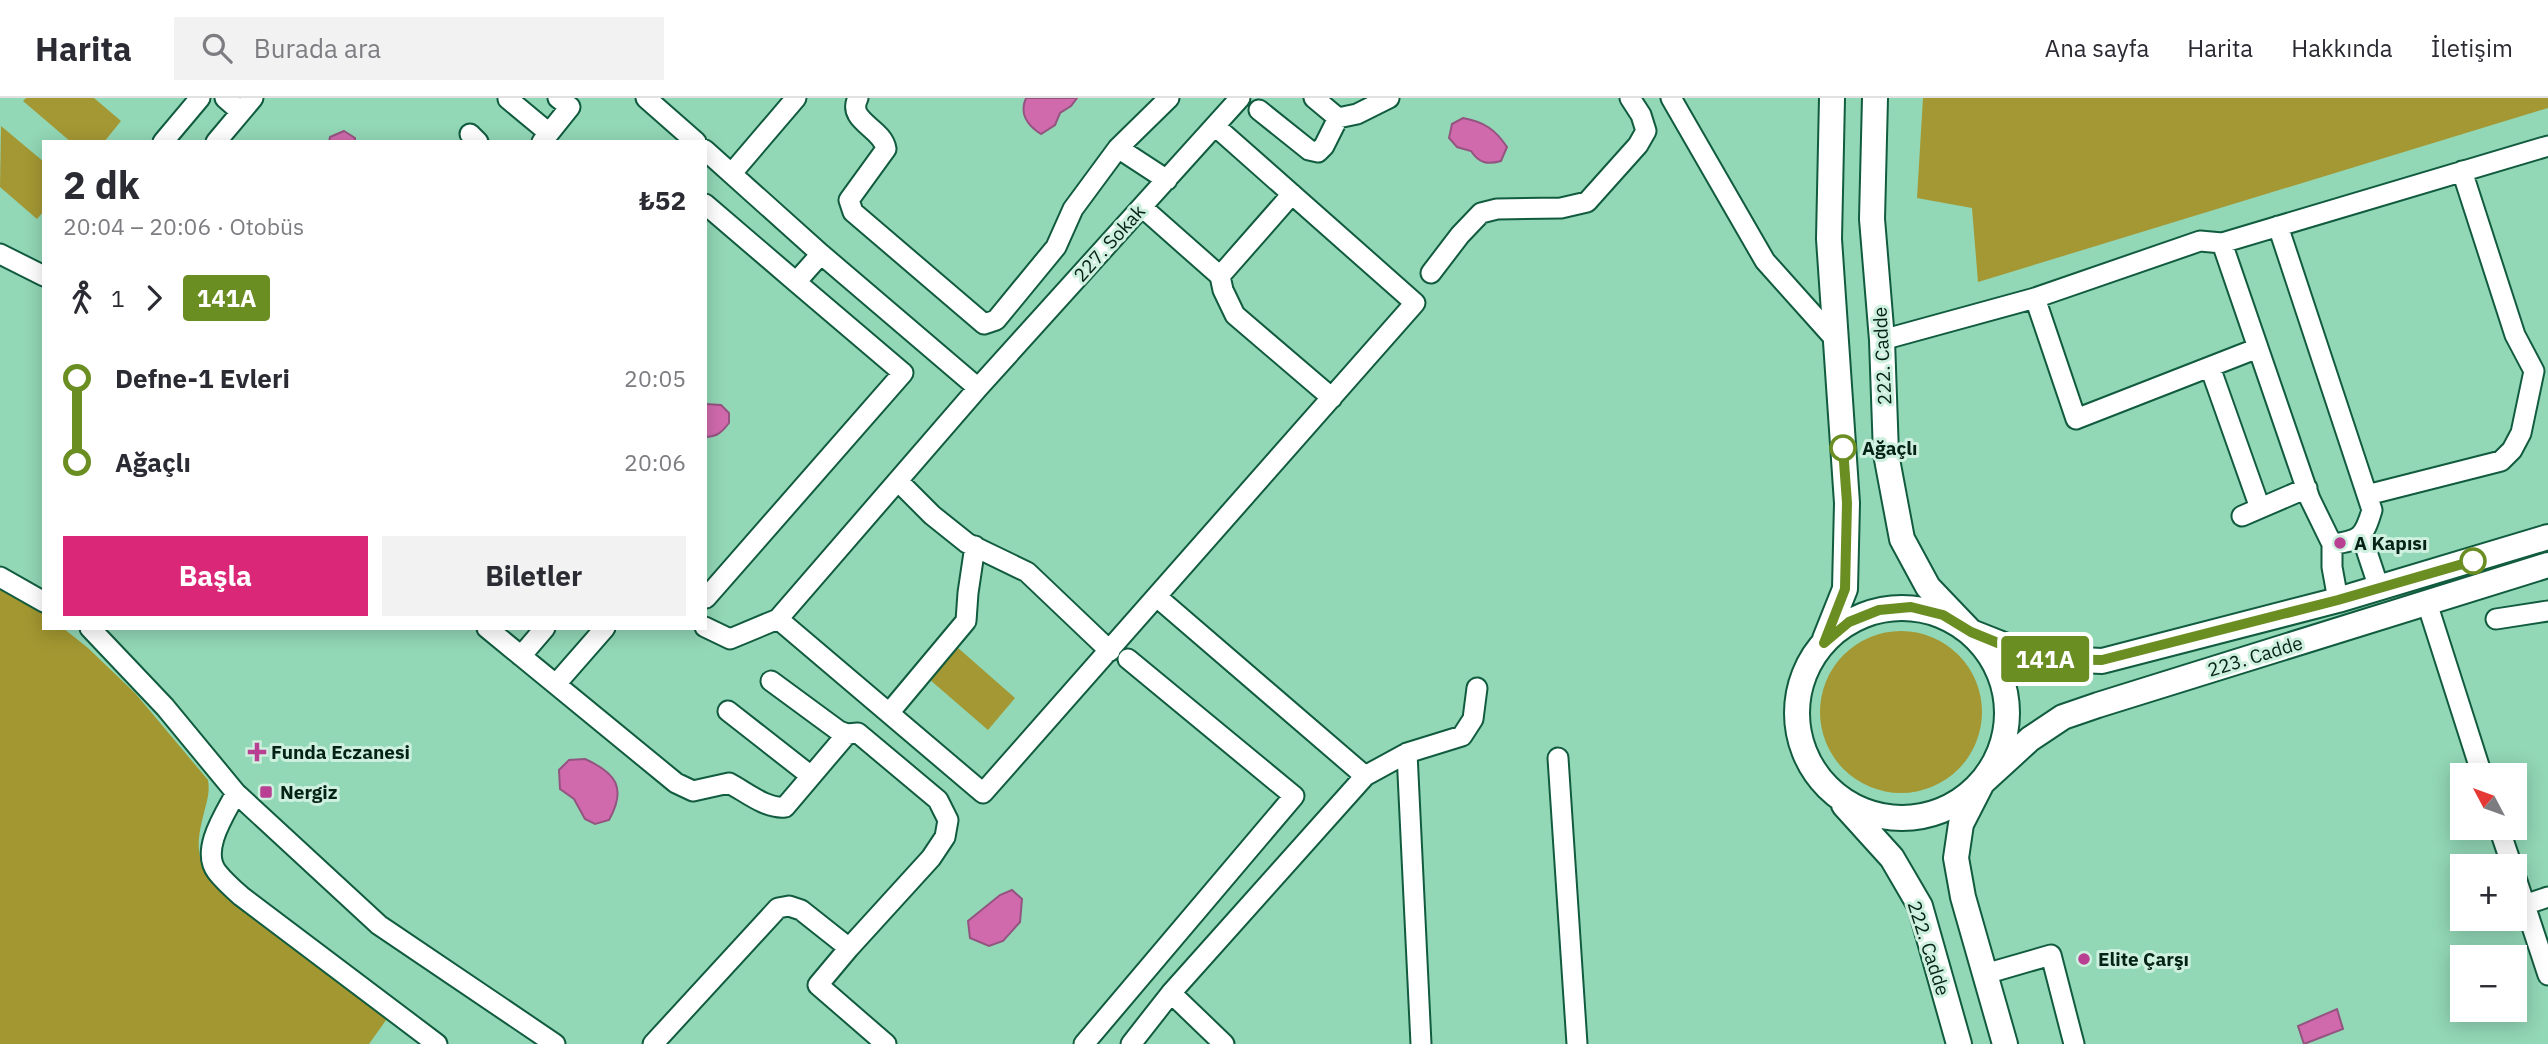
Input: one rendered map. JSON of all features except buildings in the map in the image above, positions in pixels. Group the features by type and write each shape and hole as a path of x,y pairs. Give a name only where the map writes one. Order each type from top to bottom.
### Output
{"main road":[{"path":"1832,98 1829,239 1847,503 1845,589 1824,643 1805,671 1797,704 1800,737 1812,768 1834,794 1862,811 1894,818 1926,816 1956,804 1982,783"},
{"name":"222. Cadde","path":"1875,98 1872,219 1882,340 1886,454 1902,539 1928,587 1971,632"},
{"name":"223. Cadde","path":"1971,632 2037,659 2102,660 2338,600 2548,537"},
{"name":"223. Cadde","path":"1982,783 2030,739 2063,717 2548,565"},
{"path":"1824,643 1849,622 1879,610 1911,607 1943,615 1971,632 1993,657 2005,688 2008,722 2000,754 1961,824 1956,858 1963,897 2005,1044"},
{"name":"222. Cadde","path":"1834,794 1892,858 1920,906 1959,1044"}],"street":[{"path":"165,140 201,98"},
{"path":"218,140 247,105 225,98"},
{"path":"508,99 546,137 570,107 558,98"},
{"path":"646,98 694,140"},
{"path":"732,173 796,98"},
{"path":"858,98 854,105 856,114 885,141 886,149 849,200 853,212 984,324 996,320 1056,247 1073,209 1118,148 1169,98"},
{"name":"227. Sokak","path":"778,619 978,388 1240,98"},
{"path":"1314,98 1338,118"},
{"path":"1338,118 1357,114 1390,98"},
{"path":"1431,273 1460,234 1481,213 1497,209 1568,208 1587,202 1631,154 1646,131 1630,98"},
{"path":"1671,98 1732,208 1765,261 1834,338"},
{"path":"1259,110 1309,150 1318,152 1324,146 1338,118"},
{"path":"707,628 730,639 778,619 983,793 1415,303 1215,126"},
{"path":"1882,340 2035,298 2200,241 2222,243 2548,146"},
{"path":"1118,148 1167,180"},
{"path":"707,152 821,254 978,388"},
{"path":"2367,495 2501,461 2512,450 2521,433 2533,371 2515,335 2462,172"},
{"path":"1220,276 1292,194"},
{"path":"707,206 903,373 707,597"},
{"path":"1142,207 1220,276 1223,290 1235,315 1332,398"},
{"path":"2278,226 2372,510 2362,537 2379,588"},
{"path":"2222,243 2306,488 2332,544 2332,567 2338,600"},
{"path":"0,254 42,275"},
{"path":"796,282 821,254"},
{"path":"2035,298 2076,419 2258,348"},
{"path":"2210,367 2260,508"},
{"path":"898,481 932,515 975,546 1027,572 1110,650"},
{"path":"2242,516 2306,488"},
{"path":"2332,544 2362,537"},
{"path":"889,713 967,621 975,546"},
{"path":"0,577 42,601"},
{"path":"1157,597 1365,776"},
{"path":"2427,603 2478,763"},
{"path":"2496,619 2548,611"},
{"path":"92,630 165,707 236,793 379,925 555,1044"},
{"path":"489,630 676,783 693,791 729,783 765,804 785,807 847,734"},
{"path":"521,656 543,630"},
{"path":"556,684 603,630"},
{"path":"1084,1044 1294,796 1128,659"},
{"path":"771,681 839,731 847,734 858,733 938,800 948,820 945,837 931,859 818,985 886,1044"},
{"path":"1131,1044 1171,993 1365,776 1407,753 1462,736 1473,719 1478,688"},
{"path":"728,711 811,776"},
{"path":"1407,753 1421,1044"},
{"path":"1558,758 1577,1044"},
{"path":"236,793 218,828 211,858 216,871 241,897 437,1044"},
{"path":"2527,904 2548,897"},
{"path":"653,1044 778,908 789,906 801,910 849,948"},
{"path":"2527,914 2548,975"},
{"path":"1985,974 2051,955 2074,1044"},
{"path":"1171,993 1224,1044"}],"shaded area":[{"path":"26,98 94,98 121,121 106,140 69,140 23,101"},
{"path":"1026,98 1077,98 1060,113 1055,125 1041,134 1026,119 1023,109"},
{"path":"1923,98 2548,98 2548,108 1978,282 1972,208 1917,198"},
{"path":"1463,118 1483,124 1498,135 1507,147 1501,161 1487,163 1480,160 1471,151 1457,147 1449,138 1452,124"},
{"path":"1,126 42,160 42,213 37,219 0,187"},
{"path":"344,131 355,140 329,140 330,137"},
{"path":"707,404 721,405 729,413 729,423 719,433 709,437"},
{"path":"0,588 42,613 42,630 66,630 88,648 135,693 208,780 208,796 199,837 200,857 208,875 223,894 389,1016 369,1044 0,1044"},
{"path":"1901,631 1932,637 1958,655 1976,681 1982,712 1976,743 1958,769 1932,787 1901,793 1870,787 1844,769 1826,743 1820,712 1826,681 1844,655 1870,637"},
{"path":"957,647 1015,698 988,730 929,679"},
{"path":"585,759 611,776 617,790 617,799 609,820 595,824 585,819 574,799 560,789 559,770 569,760"},
{"path":"1012,890 1022,899 1020,922 1003,941 989,946 970,938 968,921 1000,895"},
{"path":"2337,1009 2343,1029 2304,1044 2298,1026"}],"bus line":[{"name":"141A","path":"1843,448 1847,503 1845,589 1824,643 1849,622 1879,610 1911,607 1943,615 1971,632 2037,659 2102,660 2338,600 2473,561"}],"place":[{"name":"Ağaçlı","path":"1843,448"},
{"name":"A Kapısı","path":"2340,543"},
{"name":"Funda Eczanesi","path":"257,752"},
{"name":"Nergiz","path":"266,792"},
{"name":"Elite Çarşı","path":"2084,959"}]}
